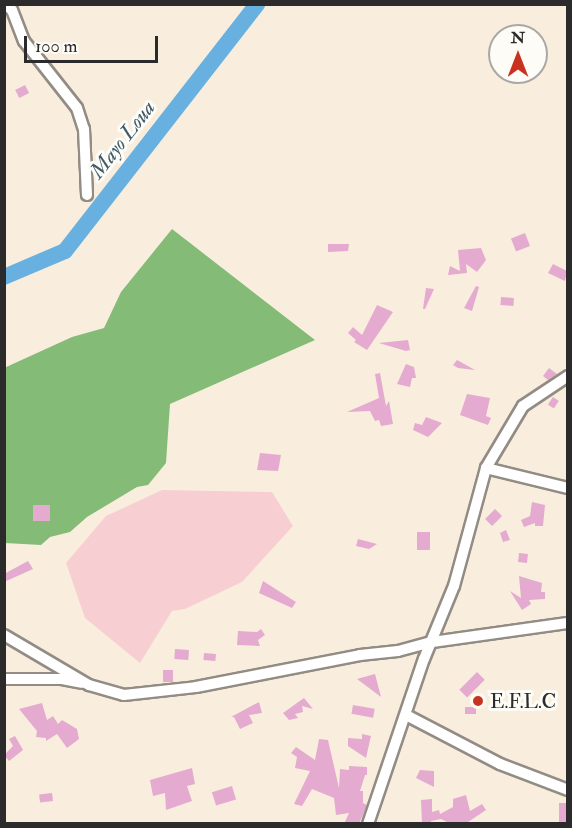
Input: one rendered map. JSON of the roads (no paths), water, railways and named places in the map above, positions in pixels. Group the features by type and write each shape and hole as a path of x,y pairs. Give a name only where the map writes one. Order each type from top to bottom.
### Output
{"street":[{"path":"5,4 12,10 24,41 77,108 84,129 87,195"},
{"path":"368,824 454,586 486,468 523,406 567,376"},
{"path":"486,468 567,488"},
{"path":"4,679 62,679 124,695 196,687 360,655 398,651 432,642 567,623"},
{"path":"4,635 89,685"},
{"path":"406,715 500,764 567,790"}],"waterway":[{"name":"Mayo Loua","path":"4,277 65,251 257,4"}],"place":[{"name":"E.F.L.C","path":"478,701"}]}
